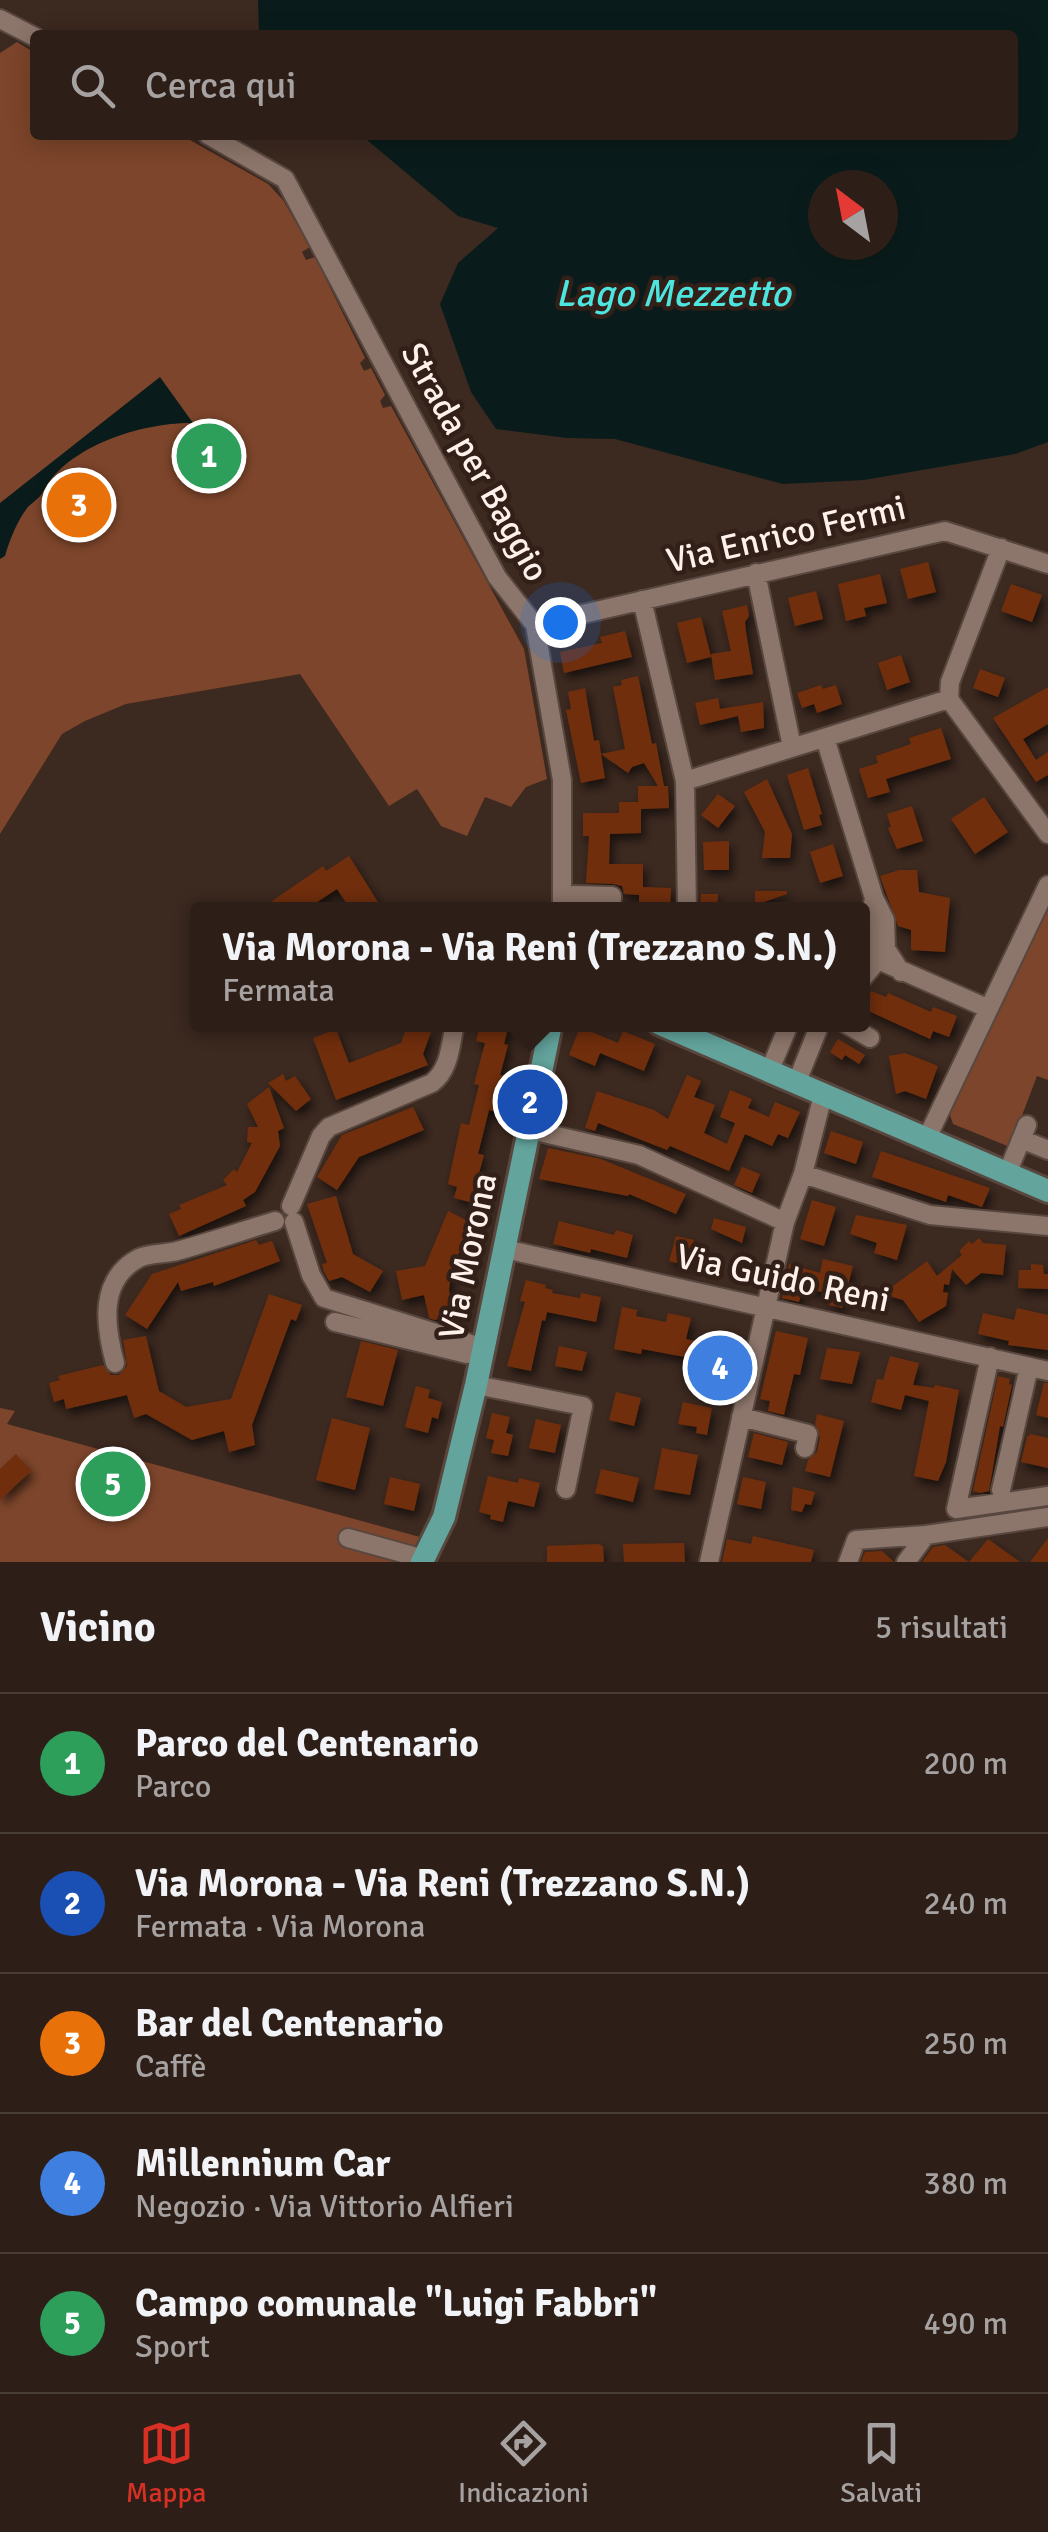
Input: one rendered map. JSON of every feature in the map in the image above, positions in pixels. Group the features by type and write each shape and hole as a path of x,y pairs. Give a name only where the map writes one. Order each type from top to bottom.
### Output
{"main road":[{"name":"Via Morona","path":"422,1560 444,1517 476,1385 549,1032"},
{"path":"690,1032 796,1084 1048,1191"}],"street":[{"path":"0,19 30,35"},
{"name":"Strada per Baggio","path":"217,140 285,179 496,577 535,625 562,780 563,902"},
{"name":"Via Enrico Fermi","path":"535,625 945,531 1048,564"},
{"path":"1001,548 950,682 949,699 1048,834"},
{"path":"756,572 792,747"},
{"path":"642,600 685,781 687,902"},
{"path":"685,781 949,699"},
{"path":"825,738 874,898 885,920 886,950 900,972"},
{"path":"926,1138 1048,885"},
{"path":"565,902 574,895 612,896 612,902"},
{"path":"870,923 874,898"},
{"path":"870,945 878,960 900,972 987,1008"},
{"path":"870,970 878,960"},
{"path":"453,1032 446,1067 432,1083 336,1122 321,1136 292,1214 311,1275 324,1298 483,1353"},
{"path":"770,1072 786,1032"},
{"path":"796,1084 817,1032"},
{"path":"860,1032 870,1038"},
{"path":"709,1562 785,1222 803,1174 822,1095"},
{"path":"530,1130 639,1156 785,1222"},
{"path":"1007,1174 1024,1132 1048,1150"},
{"path":"803,1174 930,1215 1048,1226"},
{"path":"115,1362 105,1313 107,1300 126,1269 141,1257 172,1253 274,1221 277,1208 292,1214"},
{"name":"Via Guido Reni","path":"505,1250 1039,1369"},
{"path":"335,1322 483,1353"},
{"path":"990,1357 956,1509 1048,1496"},
{"path":"1001,1490 1039,1369"},
{"name":"Via Morona","path":"476,1385 584,1406 566,1489"},
{"path":"741,1417 808,1434 805,1448"},
{"path":"848,1562 856,1540 926,1535 1048,1517"},
{"path":"906,1562 926,1535"},
{"path":"348,1538 422,1560"}],"shaded area":[{"path":"17,42 30,50 30,140 190,140 268,184 283,200 310,247 302,252 306,260 315,257 365,358 360,363 364,371 371,368 385,395 380,401 383,408 391,406 524,649 547,779 526,787 511,807 485,797 467,836 441,826 417,789 389,806 300,674 126,704 85,721 62,734 0,834 0,53"},
{"path":"1048,910 1048,1080 1037,1076 1010,1147 953,1124 950,1115 1011,976"},
{"path":"0,1408 15,1411 7,1424 420,1537 406,1562 0,1562"}],"water":[{"name":"Lago Mezzetto","path":"258,0 1048,0 1048,442 1015,454 864,480 783,484 615,439 567,438 496,429 471,392 440,304 458,263 498,228 458,216 367,140 1018,140 1018,30 259,30"},
{"path":"160,377 193,423 130,432 70,461 24,512 5,556 0,559 0,503"}],"building":[{"path":"79,488 91,493 96,505 91,517 79,522 67,517 62,505 67,493"},
{"path":"928,562 936,592 908,599 900,569"},
{"path":"880,574 887,603 864,608 866,616 846,621 838,584"},
{"path":"1011,584 1042,595 1032,622 1001,611"},
{"path":"816,591 823,619 795,626 788,598"},
{"path":"747,605 749,616 745,622 753,674 715,680 711,654 731,651 722,611"},
{"path":"701,617 711,657 687,663 677,623"},
{"path":"625,631 632,657 564,673 560,652 602,643 600,637"},
{"path":"901,655 910,682 887,690 878,663"},
{"path":"980,669 1005,678 998,697 973,688"},
{"path":"638,676 652,744 656,743 664,786 668,786 669,808 641,809 641,833 610,834 609,864 643,864 643,887 671,888 670,902 639,902 639,895 624,894 622,886 586,883 589,836 583,836 583,813 619,813 619,802 638,802 638,786 658,786 644,763 628,773 601,754 625,749 613,687 622,685 621,680"},
{"path":"821,685 823,689 836,685 842,704 817,713 814,704 802,708 797,693"},
{"path":"1048,687 1048,724 1023,739 1036,760 1048,752 1048,775 1036,782 993,718"},
{"path":"585,688 605,778 581,783 566,710 571,709 568,692"},
{"path":"718,698 720,709 763,702 764,728 741,732 738,716 700,725 695,703"},
{"path":"941,728 951,759 886,779 890,792 868,798 859,769 878,763 876,756 911,744 909,738"},
{"path":"808,768 822,825 804,830 787,775"},
{"path":"767,779 792,834 790,858 762,858 765,832 744,792"},
{"path":"718,794 735,806 718,828 701,815"},
{"path":"984,797 1008,832 975,854 951,819"},
{"path":"912,806 923,841 897,849 887,814"},
{"path":"729,841 729,870 704,870 703,842"},
{"path":"833,844 843,876 820,883 810,852"},
{"path":"349,856 378,902 346,902 337,889 317,902 271,902 323,866 326,871"},
{"path":"917,870 919,892 950,898 945,952 911,950 911,930 898,926 880,876"},
{"path":"755,891 787,891 764,902 755,902"},
{"path":"701,894 718,894 718,902 700,902"},
{"path":"888,993 931,1012 933,1007 957,1016 949,1037 933,1031 930,1039 870,1012 870,994 886,997"},
{"path":"337,1032 349,1063 401,1043 405,1032 431,1032 423,1054 428,1065 336,1100 313,1038"},
{"path":"478,1032 507,1032 504,1044 508,1045 500,1075 506,1076 497,1112 489,1110 478,1154 484,1155 475,1188 481,1189 477,1204 454,1198 457,1187 448,1184 461,1123 469,1125 479,1085 474,1084 485,1043 476,1041"},
{"path":"578,1032 592,1032 618,1043 625,1032 655,1044 644,1071 600,1053 595,1066 569,1055"},
{"path":"838,1039 865,1055 859,1064 830,1052"},
{"path":"905,1053 938,1066 926,1099 905,1091 896,1094 889,1056"},
{"path":"283,1074 286,1081 295,1076 311,1099 296,1111 268,1083"},
{"path":"687,1075 701,1081 694,1097 715,1105 704,1133 727,1144 735,1123 720,1117 730,1090 752,1099 748,1108 769,1117 775,1102 800,1112 788,1138 778,1134 772,1146 745,1134 729,1171 670,1146 667,1150 598,1123 595,1131 585,1128 597,1091 654,1110 668,1119"},
{"path":"269,1087 284,1128 278,1131 280,1146 255,1192 243,1200 246,1206 179,1236 169,1214 181,1209 179,1205 227,1185 223,1180 234,1169 237,1172 252,1143 247,1142 248,1127 258,1127 247,1104"},
{"path":"413,1107 424,1130 359,1157 337,1190 317,1177 342,1135"},
{"path":"831,1131 863,1142 856,1164 824,1153"},
{"path":"548,1148 601,1159 686,1194 676,1214 629,1194 539,1179"},
{"path":"881,1151 990,1188 982,1207 948,1195 946,1202 872,1177"},
{"path":"742,1167 760,1174 752,1193 734,1185"},
{"path":"336,1196 353,1254 383,1271 370,1292 342,1277 329,1281 324,1272 322,1264 327,1263 307,1204"},
{"path":"812,1200 836,1207 824,1246 800,1239"},
{"path":"448,1211 474,1224 452,1267 449,1290 454,1315 435,1320 429,1318 424,1295 402,1300 396,1271 425,1266"},
{"path":"856,1215 907,1225 897,1260 874,1253 877,1243 850,1234"},
{"path":"714,1218 746,1227 742,1243 711,1229"},
{"path":"559,1221 614,1235 616,1230 633,1235 627,1258 553,1244"},
{"path":"676,1236 694,1240 687,1266 669,1261"},
{"path":"979,1238 983,1243 1006,1245 1003,1275 981,1273 966,1285 952,1269 949,1285 944,1284 943,1292 948,1293 946,1306 919,1322 903,1300 882,1294 927,1261 937,1276 962,1255 959,1251 969,1241 972,1244"},
{"path":"256,1240 259,1245 272,1241 280,1261 214,1286 213,1282 181,1291 178,1282 147,1329 125,1315 152,1274"},
{"path":"823,1259 853,1266 842,1308 829,1305 831,1294 803,1288 799,1302 782,1298 789,1264 820,1273"},
{"path":"1031,1264 1043,1265 1044,1274 1048,1274 1048,1289 1018,1288 1019,1270 1031,1270"},
{"path":"526,1280 546,1285 552,1293 601,1297 596,1322 547,1312 531,1371 507,1366 525,1302 520,1301"},
{"path":"269,1294 302,1305 296,1321 291,1319 252,1425 255,1445 229,1452 224,1431 192,1440 146,1414 134,1418 127,1395 66,1409 64,1399 54,1402 49,1383 60,1380 58,1376 103,1365 111,1375 119,1375 127,1366 123,1340 146,1336 159,1391 186,1407 231,1399"},
{"path":"622,1307 637,1310 636,1316 666,1322 668,1313 691,1318 686,1339 743,1352 734,1393 695,1384 701,1360 642,1349 641,1354 614,1349"},
{"path":"1017,1308 1048,1315 1048,1350 1008,1345 1009,1341 978,1334 983,1313 1014,1320"},
{"path":"776,1331 808,1338 800,1375 794,1374 784,1415 768,1411 770,1401 760,1399"},
{"path":"361,1341 398,1350 383,1406 346,1397"},
{"path":"559,1346 587,1352 582,1371 555,1366"},
{"path":"827,1348 860,1352 852,1384 820,1379"},
{"path":"890,1356 919,1363 913,1385 959,1390 946,1462 938,1481 914,1476 929,1401 905,1395 901,1410 871,1402 877,1379 883,1380"},
{"path":"998,1376 1010,1379 1012,1385 1003,1427 1000,1426 989,1491 980,1493 973,1491"},
{"path":"1044,1383 1048,1383 1048,1418 1036,1415"},
{"path":"416,1386 430,1390 428,1398 442,1402 438,1419 432,1417 428,1433 405,1427"},
{"path":"616,1392 641,1398 634,1426 609,1420"},
{"path":"683,1402 712,1408 707,1435 696,1433 697,1427 678,1424"},
{"path":"492,1413 510,1417 506,1433 513,1435 508,1456 491,1453 494,1440 486,1438"},
{"path":"817,1414 844,1421 830,1477 805,1471 808,1460 817,1452"},
{"path":"332,1418 370,1428 355,1490 316,1480"},
{"path":"536,1419 561,1425 555,1453 529,1448"},
{"path":"754,1433 788,1442 782,1465 748,1457"},
{"path":"1031,1434 1048,1438 1048,1468 1021,1462"},
{"path":"662,1448 698,1455 690,1495 654,1489"},
{"path":"16,1454 31,1471 0,1500 0,1469"},
{"path":"601,1469 639,1478 633,1502 595,1493"},
{"path":"488,1476 540,1483 534,1507 508,1501 503,1522 479,1512"},
{"path":"390,1477 420,1484 414,1511 384,1504"},
{"path":"743,1477 766,1482 761,1509 737,1504"},
{"path":"793,1487 815,1492 811,1505 805,1504 802,1512 791,1510"},
{"path":"753,1536 814,1550 811,1562 722,1562 727,1539 751,1544"},
{"path":"1048,1538 1048,1562 1030,1562"},
{"path":"988,1539 1020,1562 969,1562"},
{"path":"684,1543 685,1562 624,1562 623,1544"},
{"path":"945,1545 969,1562 922,1562 933,1547"},
{"path":"547,1546 603,1546 604,1562 547,1562"},
{"path":"882,1551 894,1562 861,1562 865,1552"}],"place":[{"name":"Parco del Centenario","path":"209,456"},
{"name":"Bar del Centenario","path":"79,505"},
{"name":"Via Morona - Via Reni (Trezzano S.N.)","path":"530,1102"},
{"name":"Millennium Car","path":"720,1368"},
{"name":"Campo comunale \"Luigi Fabbri\"","path":"113,1484"}]}
